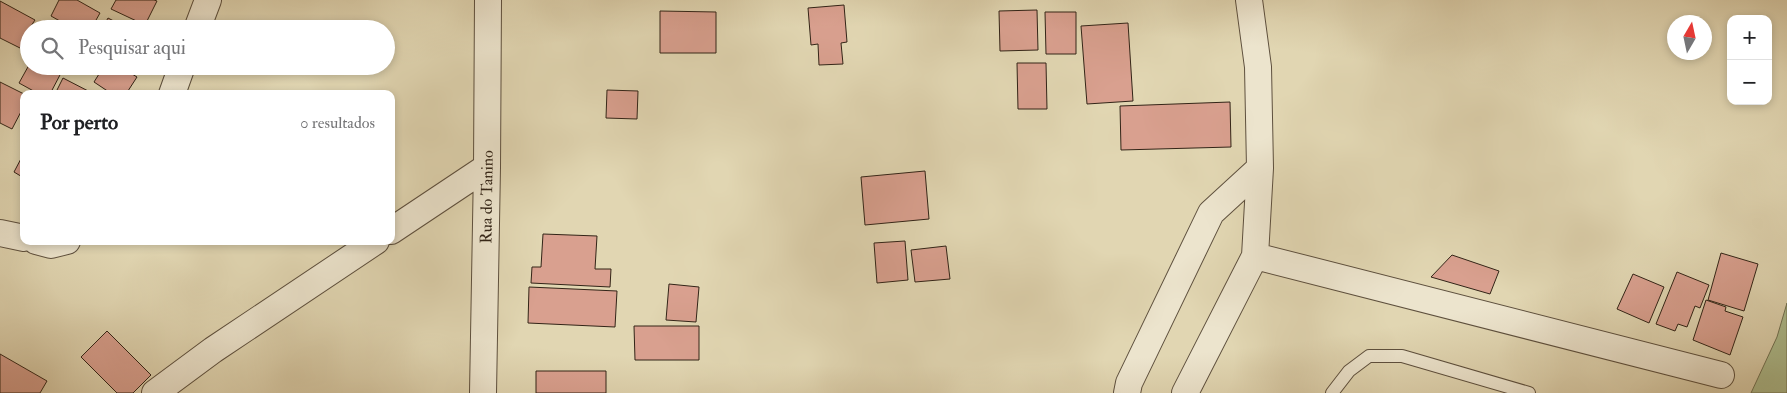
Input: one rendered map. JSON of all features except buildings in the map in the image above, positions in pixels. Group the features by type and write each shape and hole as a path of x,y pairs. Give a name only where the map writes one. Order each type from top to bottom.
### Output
{"street":[{"path":"200,20 208,0"},
{"name":"Rua do Tanino","path":"483,393 488,167 488,0"},
{"path":"1185,393 1255,256 1260,168 1258,67 1249,0"},
{"path":"173,90 179,75"},
{"path":"395,228 488,167"},
{"path":"1127,393 1129,383 1211,213 1260,168"},
{"path":"0,233 20,237"},
{"path":"156,393 213,350 370,245"},
{"path":"1255,256 1721,375"}],"lane":[{"path":"1332,393 1349,370 1369,356 1402,356 1529,393"}],"green space":[{"path":"1787,303 1787,393 1751,393 1777,337"}]}
